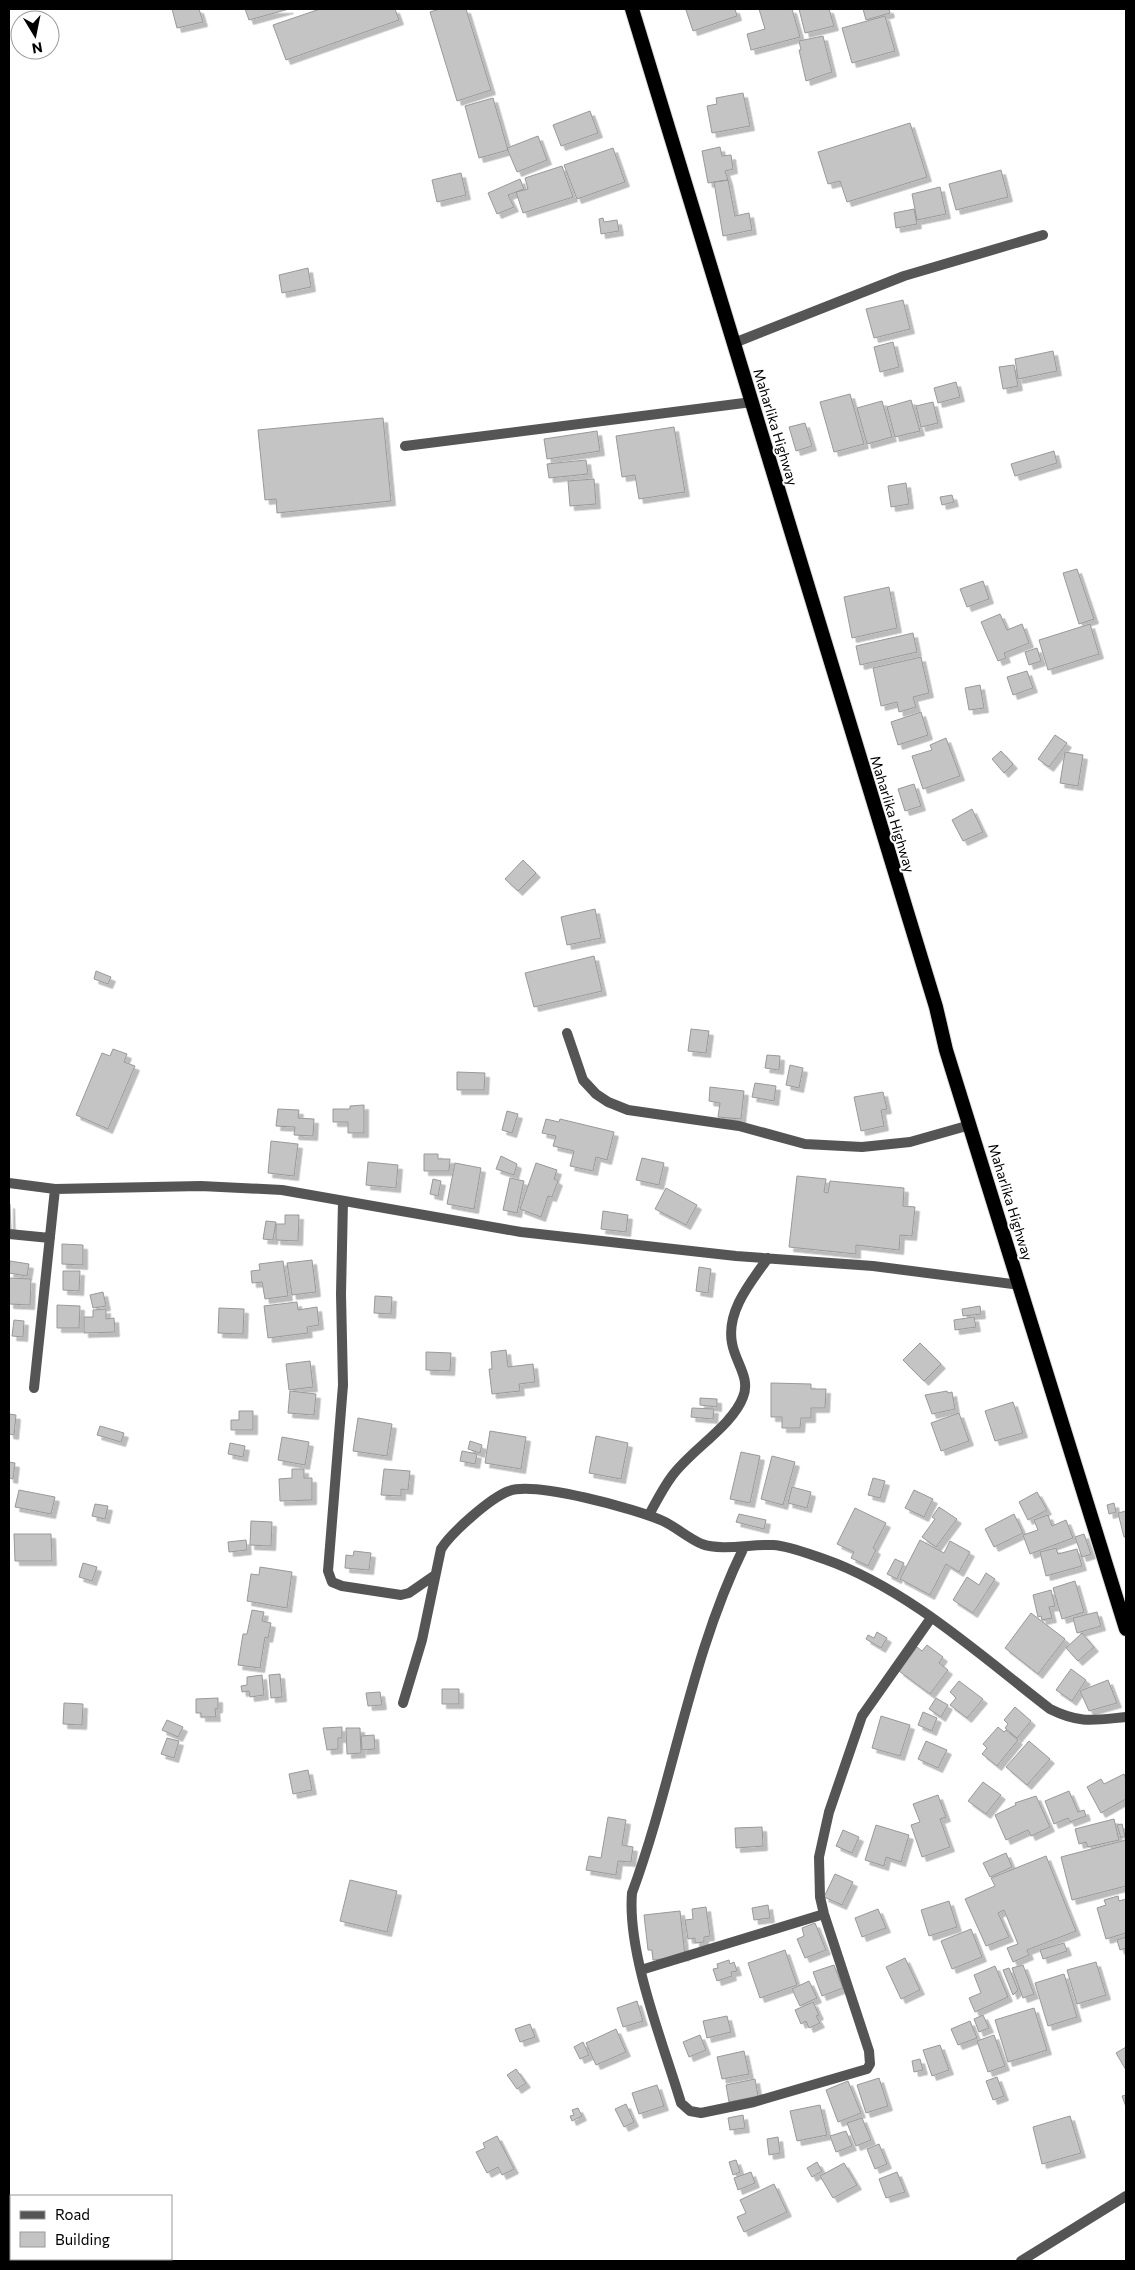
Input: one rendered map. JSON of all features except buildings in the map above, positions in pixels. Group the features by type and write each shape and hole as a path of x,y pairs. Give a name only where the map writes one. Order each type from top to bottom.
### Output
{"highway":[{"name":"Maharlika Highway","path":"632,9 936,1007 946,1050 1126,1629"}],"street":[{"path":"734,343 904,276 1043,235"},
{"path":"405,446 752,402"},
{"path":"567,1033 583,1080 596,1094 628,1110 739,1126 805,1144 862,1147 910,1142 970,1125"},
{"path":"9,1182 55,1189 201,1186 282,1190 521,1232 768,1258 873,1266 1020,1285"},
{"path":"34,1388 55,1189"},
{"path":"343,1201 341,1294 343,1385 328,1571 332,1582 342,1586 401,1595 409,1593 434,1575"},
{"path":"9,1234 50,1238"},
{"path":"649,1515 672,1475 735,1412 743,1398 746,1386 732,1342 733,1322 737,1307 745,1292 768,1258"},
{"path":"403,1703 422,1640 434,1575 441,1549 448,1537 494,1500 509,1490 525,1488 552,1490 649,1515 665,1522 703,1545 744,1547 774,1545 824,1560 867,1577 931,1618 1050,1709 1066,1717 1085,1721 1126,1717"},
{"path":"744,1547 727,1582 708,1633 632,1893 632,1919 641,1970 681,2103 690,2111 701,2113 754,2102 868,2069 870,2064 869,2051 820,1897 819,1857 828,1812 862,1716 931,1618"},
{"path":"641,1970 824,1914"},
{"path":"1021,2261 1126,2196"}]}
